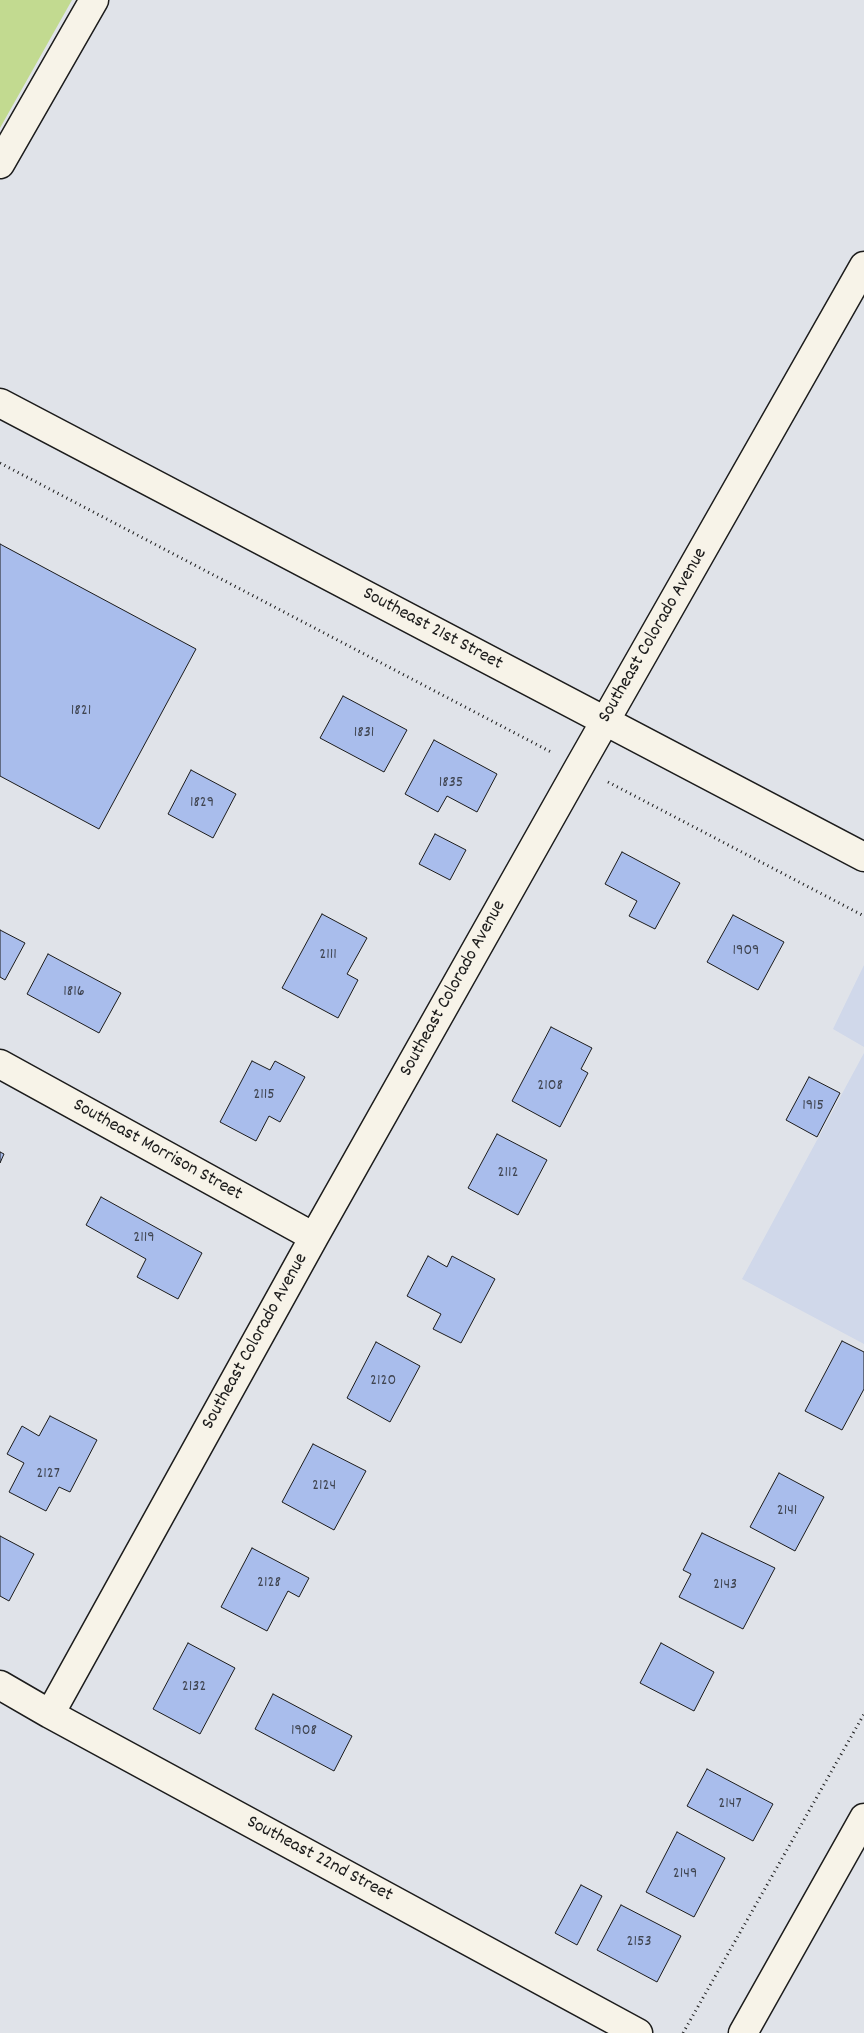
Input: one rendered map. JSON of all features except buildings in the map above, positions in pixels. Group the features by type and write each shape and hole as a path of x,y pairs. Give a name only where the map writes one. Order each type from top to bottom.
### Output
{"street":[{"path":"0,164 94,0"},
{"name":"Southeast Colorado Avenue","path":"50,1714 314,1237 864,266"},
{"name":"Southeast 21st Street","path":"0,403 864,857"},
{"name":"Southeast Morrison Street","path":"0,1064 314,1237"},
{"name":"Southeast 22nd Street","path":"0,1685 50,1714 638,2033"},
{"path":"744,2033 864,1818"}],"path":[{"path":"0,463 864,916"},
{"path":"683,2033 864,1714"}],"shaded area":[{"path":"864,965 864,1047 833,1029"},
{"path":"864,1053 864,1344 742,1279"}],"green space":[{"path":"0,0 72,0 0,128"}]}
